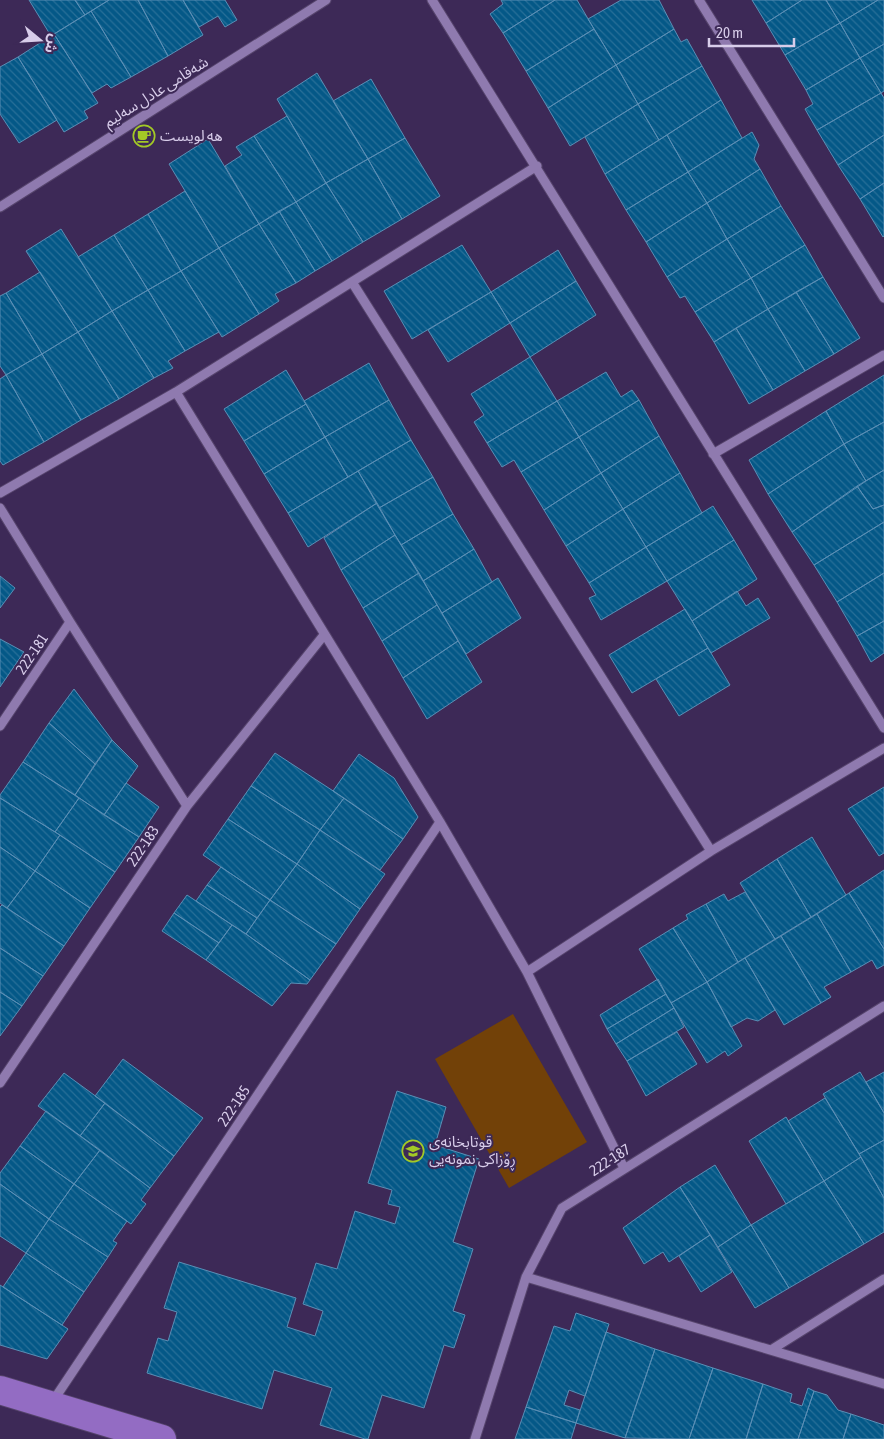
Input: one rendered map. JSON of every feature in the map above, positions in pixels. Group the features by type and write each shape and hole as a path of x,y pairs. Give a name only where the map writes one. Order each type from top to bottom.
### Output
{"main road":[{"path":"0,1390 162,1439"}],"street":[{"name":"شەقامی عادل سەلیم","path":"0,207 326,0"},
{"path":"432,0 884,728"},
{"path":"700,0 884,298"},
{"path":"0,493 176,392 536,166"},
{"path":"352,282 711,851"},
{"path":"713,454 884,355"},
{"path":"176,392 440,822 527,972 624,1168"},
{"path":"0,508 70,622 188,806"},
{"name":"222-181","path":"0,726 70,622"},
{"name":"222-183","path":"0,1083 188,806 324,635"},
{"path":"527,972 711,851 884,748"},
{"name":"222-185","path":"50,1405 440,822"},
{"name":"222-187","path":"475,1439 526,1277 562,1208 884,1006"},
{"path":"526,1277 884,1384"},
{"path":"770,1350 884,1279"}],"shaded area":[{"path":"513,1014 587,1142 509,1188 435,1059"}],"building":[{"path":"29,0 75,0 85,15 51,36"},
{"path":"75,0 109,0 85,15"},
{"path":"109,0 138,0 168,56 131,77 91,11"},
{"path":"138,0 183,0 203,35 168,56"},
{"path":"183,0 225,0 237,20 225,27 218,16 199,27"},
{"path":"501,0 555,0 503,33 490,14 503,4"},
{"path":"555,0 577,0 594,29 526,71 503,33"},
{"path":"621,0 659,0 674,29 616,65 588,19"},
{"path":"752,0 802,0 766,23"},
{"path":"802,0 826,0 840,23 785,55 766,23"},
{"path":"826,0 878,0 840,23"},
{"path":"878,0 884,0 884,44 860,58 840,23"},
{"path":"91,11 131,77 111,88 107,84 92,93 54,34"},
{"path":"840,23 860,58 806,90 785,55"},
{"path":"594,29 616,65 548,108 526,71"},
{"path":"674,29 681,42 687,39 702,66 638,104 616,65"},
{"path":"54,34 98,103 84,111 88,118 64,132 18,57"},
{"path":"884,44 884,91 881,93 860,58"},
{"path":"18,57 57,120 19,143 0,114 0,67"},
{"path":"860,58 881,93 817,130 805,109 813,104 806,90"},
{"path":"616,65 638,104 570,146 548,108"},
{"path":"702,66 721,100 659,140 638,104"},
{"path":"317,73 368,159 326,183 277,99"},
{"path":"371,79 405,138 368,159 333,101"},
{"path":"881,93 884,98 884,135 838,165 817,130"},
{"path":"721,100 742,138 688,172 667,135"},
{"path":"638,104 659,140 605,174 585,137"},
{"path":"287,116 326,183 296,202 254,136"},
{"path":"752,132 759,145 754,159 760,169 707,203 688,172"},
{"path":"667,135 688,172 626,210 605,174"},
{"path":"884,135 884,183 860,199 838,165"},
{"path":"254,136 296,202 259,224 225,166 242,155 236,147"},
{"path":"405,138 440,196 402,219 368,159"},
{"path":"208,139 259,224 219,248 169,164"},
{"path":"368,159 402,219 363,242 326,183"},
{"path":"760,169 781,206 727,239 707,203"},
{"path":"688,172 707,203 646,242 626,210"},
{"path":"326,183 363,242 332,261 296,202"},
{"path":"884,183 884,236 883,237 860,199"},
{"path":"185,191 219,248 181,271 148,214"},
{"path":"296,202 332,261 315,271 279,211"},
{"path":"707,203 727,239 667,277 646,242"},
{"path":"781,206 805,245 751,278 727,239"},
{"path":"279,211 315,271 296,283 259,224"},
{"path":"148,214 181,271 148,290 114,235"},
{"path":"259,224 296,283 275,294 279,301 259,314 219,248"},
{"path":"61,229 112,311 78,332 26,251"},
{"path":"114,235 148,290 112,311 78,257"},
{"path":"727,239 751,278 695,312 685,296 680,298 667,277"},
{"path":"462,245 491,292 412,339 384,291"},
{"path":"805,245 823,277 768,309 751,278"},
{"path":"219,248 259,314 222,337 181,271"},
{"path":"558,250 576,281 510,323 491,292"},
{"path":"181,271 219,332 185,351 148,290"},
{"path":"40,272 78,332 42,354 6,293"},
{"path":"823,277 860,338 834,354 796,292"},
{"path":"751,278 768,309 714,342 695,312"},
{"path":"576,281 596,315 530,357 510,323"},
{"path":"148,290 185,351 168,361 173,368 154,378 112,311"},
{"path":"491,292 510,323 448,362 428,330"},
{"path":"796,292 834,354 805,371 768,309"},
{"path":"6,293 42,354 6,375 0,366 0,296"},
{"path":"768,309 805,371 773,390 736,328"},
{"path":"112,311 154,378 119,399 78,332"},
{"path":"736,328 773,390 749,404 714,342"},
{"path":"78,332 119,399 81,420 42,354"},
{"path":"42,354 81,420 44,442 6,375"},
{"path":"530,357 557,401 487,443 474,422 484,415 471,394"},
{"path":"369,363 389,400 325,437 304,401"},
{"path":"286,370 306,404 244,441 224,409"},
{"path":"606,372 621,397 632,390 639,400 579,437 557,401"},
{"path":"6,375 44,442 3,465 0,461 0,379"},
{"path":"884,375 884,422 844,444 826,411"},
{"path":"389,400 411,440 348,477 325,437"},
{"path":"639,400 659,436 601,473 579,437"},
{"path":"557,401 579,437 521,472 514,460 502,467 487,443"},
{"path":"306,404 325,437 264,474 244,441"},
{"path":"826,411 844,444 768,494 749,460"},
{"path":"884,422 884,470 866,481 844,444"},
{"path":"659,436 680,473 623,509 601,473"},
{"path":"325,437 348,477 288,513 264,474"},
{"path":"579,437 601,473 544,510 521,472"},
{"path":"411,440 433,477 379,508 358,471"},
{"path":"844,444 866,481 792,532 768,494"},
{"path":"884,470 884,505 873,509 857,486"},
{"path":"358,471 377,503 308,547 288,513"},
{"path":"601,473 623,509 566,546 544,510"},
{"path":"680,473 702,513 646,547 623,509"},
{"path":"433,477 453,514 401,545 379,508"},
{"path":"857,486 873,509 884,505 884,522 814,565 792,532"},
{"path":"377,503 395,535 341,570 324,538"},
{"path":"713,506 734,540 667,581 646,547"},
{"path":"623,509 646,547 589,583 566,546"},
{"path":"453,514 474,549 423,581 401,545"},
{"path":"884,522 884,573 837,602 814,565"},
{"path":"395,535 419,573 363,608 341,570"},
{"path":"734,540 757,579 692,621 667,581"},
{"path":"646,547 667,581 601,620 589,598 596,595 589,583"},
{"path":"474,549 492,582 442,613 423,581"},
{"path":"419,573 437,605 382,641 363,608"},
{"path":"884,573 884,621 857,636 837,602"},
{"path":"0,576 15,588 0,608"},
{"path":"498,578 521,618 466,654 442,613"},
{"path":"737,591 746,606 758,598 770,618 711,653 692,621"},
{"path":"437,605 458,641 403,678 382,641"},
{"path":"685,609 708,648 632,693 609,655"},
{"path":"884,621 884,653 871,662 857,636"},
{"path":"0,639 24,652 0,687"},
{"path":"458,641 482,682 427,719 403,678"},
{"path":"708,648 730,685 679,716 656,679"},
{"path":"74,689 112,740 95,764 49,723"},
{"path":"49,723 95,764 75,795 23,762"},
{"path":"112,740 138,766 104,815 75,795"},
{"path":"275,753 344,798 320,830 251,786"},
{"path":"359,754 394,778 418,817 403,839 333,791"},
{"path":"23,762 79,798 55,832 0,798 0,795"},
{"path":"126,783 159,807 139,837 104,815"},
{"path":"251,786 320,830 297,864 228,819"},
{"path":"884,787 884,853 879,856 848,809"},
{"path":"0,798 60,835 35,871 0,847"},
{"path":"79,798 139,837 115,872 55,832"},
{"path":"344,798 403,839 380,870 320,830"},
{"path":"228,819 297,864 270,900 203,855"},
{"path":"320,830 385,874 360,909 297,864"},
{"path":"60,835 115,872 90,908 35,871"},
{"path":"812,837 846,895 811,917 777,859"},
{"path":"0,847 35,871 7,908 0,903"},
{"path":"777,859 811,917 775,939 740,883"},
{"path":"297,864 360,909 336,944 270,900"},
{"path":"221,867 270,900 257,918 207,885"},
{"path":"884,870 884,949 849,893"},
{"path":"35,871 90,908 64,946 7,908"},
{"path":"207,885 257,918 246,934 196,901"},
{"path":"745,892 775,939 738,962 706,904 724,894 728,901"},
{"path":"849,893 884,949 884,965 877,969 872,960 851,972 817,914"},
{"path":"187,895 232,925 219,943 174,913"},
{"path":"270,900 336,944 310,980 246,934"},
{"path":"706,904 738,962 707,982 673,928 688,919 686,915"},
{"path":"2,905 64,946 43,976 0,948 0,907"},
{"path":"174,913 219,943 206,960 162,931"},
{"path":"817,914 851,972 824,987 831,997 821,1003 781,936"},
{"path":"232,925 310,980 307,984 291,983 272,1006 206,960"},
{"path":"673,928 707,982 671,1003 639,949"},
{"path":"781,936 821,1003 784,1025 745,958"},
{"path":"0,948 43,976 22,1006 0,992"},
{"path":"745,958 775,1010 758,1021 747,1018 731,1027 707,982"},
{"path":"658,979 666,994 607,1029 600,1015"},
{"path":"707,982 742,1046 728,1056 725,1051 707,1063 671,1003"},
{"path":"0,992 22,1006 0,1036"},
{"path":"666,994 674,1008 616,1044 607,1029"},
{"path":"674,1008 684,1027 627,1061 616,1044"},
{"path":"677,1032 697,1064 646,1096 627,1061"},
{"path":"123,1059 203,1118 174,1156 95,1096"},
{"path":"860,1072 884,1113 884,1140 859,1154 823,1094"},
{"path":"884,1072 884,1113 866,1082"},
{"path":"64,1073 105,1103 80,1136 38,1106"},
{"path":"397,1091 446,1107 435,1145 479,1159 453,1242 473,1249 453,1311 465,1315 454,1348 444,1345 424,1408 382,1395 368,1439 365,1439 320,1425 332,1388 274,1370 262,1409 147,1373 158,1338 168,1341 177,1312 164,1308 179,1262 296,1298 287,1327 315,1336 323,1311 303,1304 316,1263 337,1269 355,1211 395,1224 400,1207 388,1204 392,1190 368,1183"},
{"path":"825,1098 861,1157 824,1181 788,1121"},
{"path":"105,1103 174,1156 150,1188 80,1136"},
{"path":"46,1111 100,1150 74,1184 20,1146"},
{"path":"786,1117 824,1181 786,1204 749,1141"},
{"path":"884,1140 884,1198 859,1154"},
{"path":"20,1146 74,1184 49,1219 0,1184 0,1173"},
{"path":"100,1150 150,1188 141,1200 146,1204 131,1224 74,1184"},
{"path":"861,1157 884,1198 884,1232 864,1244 824,1181"},
{"path":"715,1165 751,1225 718,1247 680,1187"},
{"path":"824,1181 864,1244 789,1288 751,1225"},
{"path":"0,1184 49,1219 26,1253 0,1236"},
{"path":"74,1184 127,1221 113,1241 117,1243 108,1257 49,1219"},
{"path":"680,1187 710,1235 669,1262 663,1252 644,1264 623,1228"},
{"path":"49,1219 108,1257 84,1292 26,1253"},
{"path":"751,1225 789,1288 755,1308 718,1247"},
{"path":"710,1235 732,1272 701,1292 679,1256"},
{"path":"26,1253 84,1292 62,1325 3,1287"},
{"path":"0,1285 68,1329 47,1359 0,1345"},
{"path":"576,1313 609,1324 585,1396 569,1390 564,1405 580,1410 576,1423 526,1407 554,1326 570,1331"},
{"path":"606,1332 655,1349 625,1438 576,1423"},
{"path":"655,1349 713,1368 689,1439 625,1438"},
{"path":"713,1368 763,1384 746,1439 689,1439"},
{"path":"763,1384 792,1394 790,1402 802,1406 808,1388 814,1391 798,1439 746,1439"},
{"path":"814,1391 827,1395 838,1410 851,1414 843,1439 798,1439"},
{"path":"526,1407 576,1423 571,1439 515,1439"},
{"path":"851,1414 884,1425 884,1439 843,1439"}],"place":[{"name":"هه لويست","path":"144,136"},
{"name":"قوتابخانەی ڕۆزاکی نمونەیی","path":"413,1151"}]}
